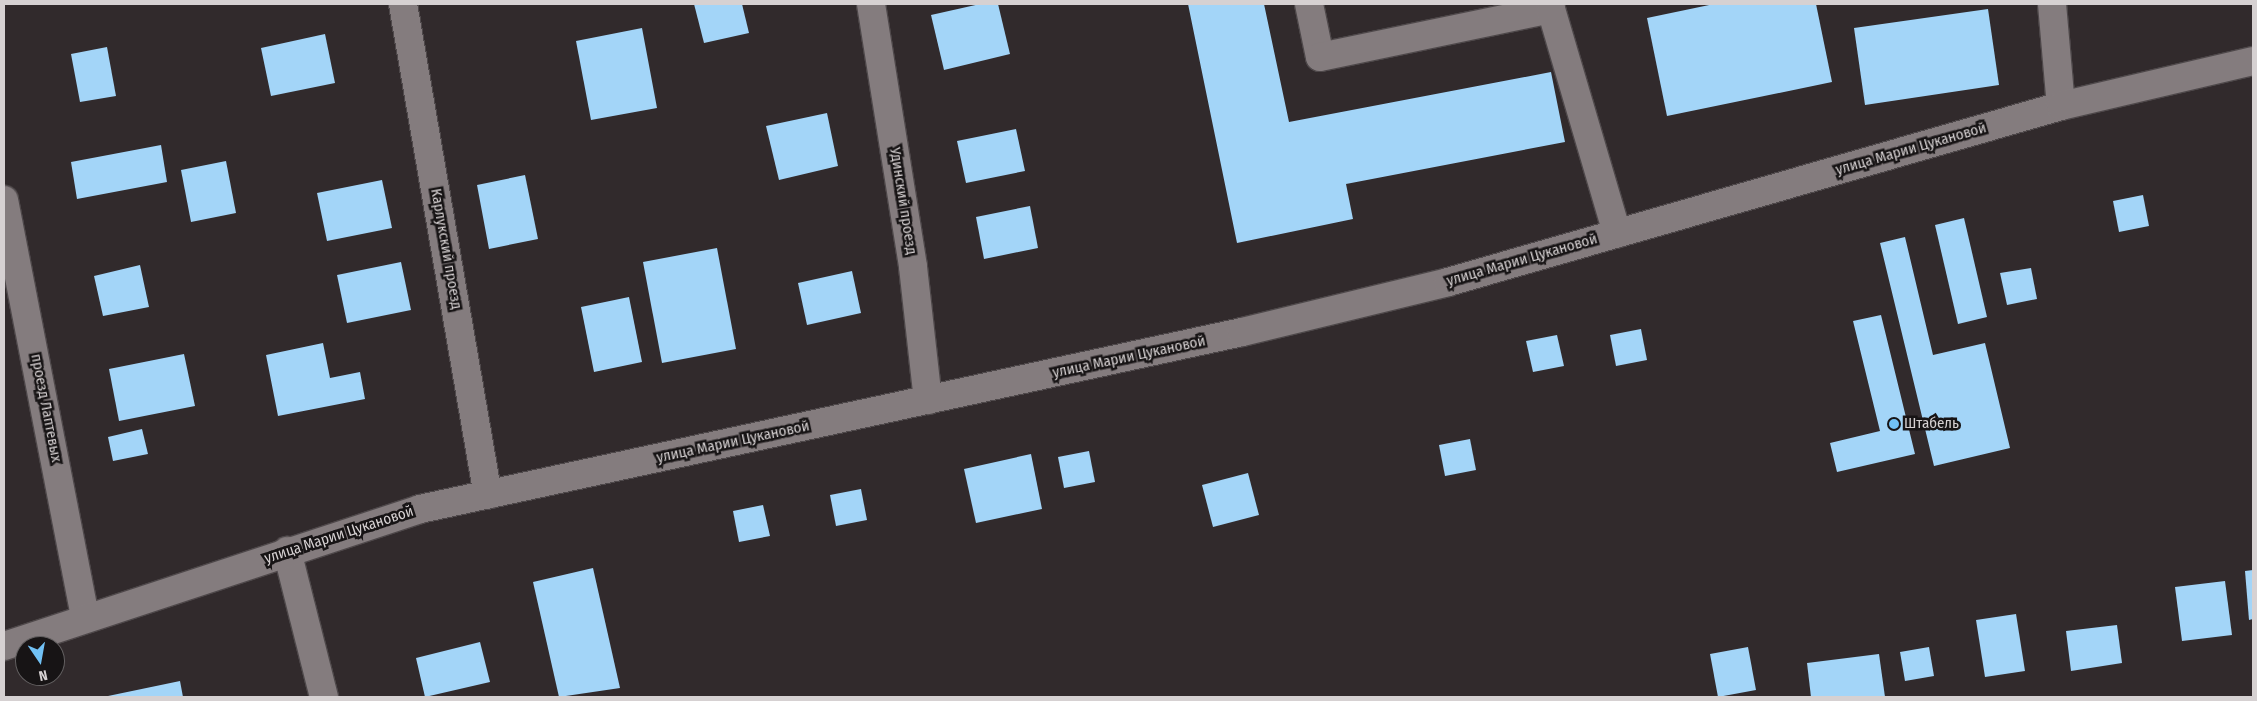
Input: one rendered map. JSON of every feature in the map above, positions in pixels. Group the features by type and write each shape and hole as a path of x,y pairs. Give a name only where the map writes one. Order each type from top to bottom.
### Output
{"street":[{"name":"Карлукский проезд","path":"402,4 488,495"},
{"name":"Удинский проезд","path":"871,4 913,267 928,400"},
{"path":"1309,4 1320,57 1551,9 1617,233"},
{"path":"2052,4 2061,106"},
{"name":"улица Марии Цукановой","path":"4,646 85,617 420,509 1261,328 1448,282 2061,106 2253,61"},
{"name":"проезд Лаптевых","path":"4,200 85,617"},
{"path":"287,551 324,697"}],"building":[{"path":"694,4 742,4 749,33 704,43"},
{"path":"980,4 998,4 1010,54 944,70 931,15"},
{"path":"1188,4 1264,4 1289,122 1551,72 1565,142 1346,184 1353,219 1237,243"},
{"path":"1714,4 1816,4 1832,82 1667,116 1647,18"},
{"path":"1988,9 1999,85 1865,105 1854,28"},
{"path":"642,28 657,108 591,120 576,41"},
{"path":"325,34 335,83 271,96 261,48"},
{"path":"107,47 116,96 80,102 71,54"},
{"path":"827,113 838,166 779,180 766,126"},
{"path":"1016,129 1025,171 966,183 957,141"},
{"path":"161,145 167,182 77,199 71,162"},
{"path":"226,161 236,213 191,222 181,170"},
{"path":"525,175 538,239 489,249 477,185"},
{"path":"382,180 392,228 327,241 317,193"},
{"path":"2143,195 2149,226 2119,232 2113,201"},
{"path":"1030,206 1038,248 984,259 976,217"},
{"path":"1964,218 1987,317 1958,324 1935,225"},
{"path":"1905,237 1933,355 1985,343 2010,448 1934,466 1880,243"},
{"path":"717,248 736,349 662,363 643,262"},
{"path":"401,262 411,310 347,323 337,275"},
{"path":"140,265 149,307 103,316 94,276"},
{"path":"2031,268 2037,299 2007,305 2000,273"},
{"path":"852,271 861,313 807,325 798,283"},
{"path":"629,297 642,362 594,372 581,307"},
{"path":"1881,315 1915,454 1837,472 1830,443 1880,431 1853,321"},
{"path":"1641,329 1647,360 1616,366 1610,335"},
{"path":"1557,335 1564,366 1533,372 1526,341"},
{"path":"323,343 330,378 360,372 365,399 278,416 266,355"},
{"path":"184,354 195,406 119,421 109,369"},
{"path":"142,429 148,454 113,461 108,437"},
{"path":"1470,439 1476,470 1445,476 1439,445"},
{"path":"1089,451 1095,482 1064,488 1058,457"},
{"path":"1031,454 1042,509 976,523 964,469"},
{"path":"1248,473 1259,515 1213,527 1202,485"},
{"path":"861,489 867,520 836,526 830,495"},
{"path":"763,505 770,536 739,542 733,511"},
{"path":"593,568 620,688 559,697 533,582"},
{"path":"2253,570 2253,619 2249,620 2245,571"},
{"path":"2225,581 2232,635 2182,641 2175,587"},
{"path":"2016,614 2025,671 1985,677 1976,620"},
{"path":"2117,625 2122,663 2071,671 2066,631"},
{"path":"480,642 490,682 425,697 416,658"},
{"path":"1748,647 1756,690 1718,697 1710,654"},
{"path":"1929,647 1934,676 1905,681 1900,652"},
{"path":"1879,654 1885,697 1811,697 1807,663"},
{"path":"180,681 183,697 108,697 108,696"}],"place":[{"name":"Штабель","path":"1894,424"}]}
